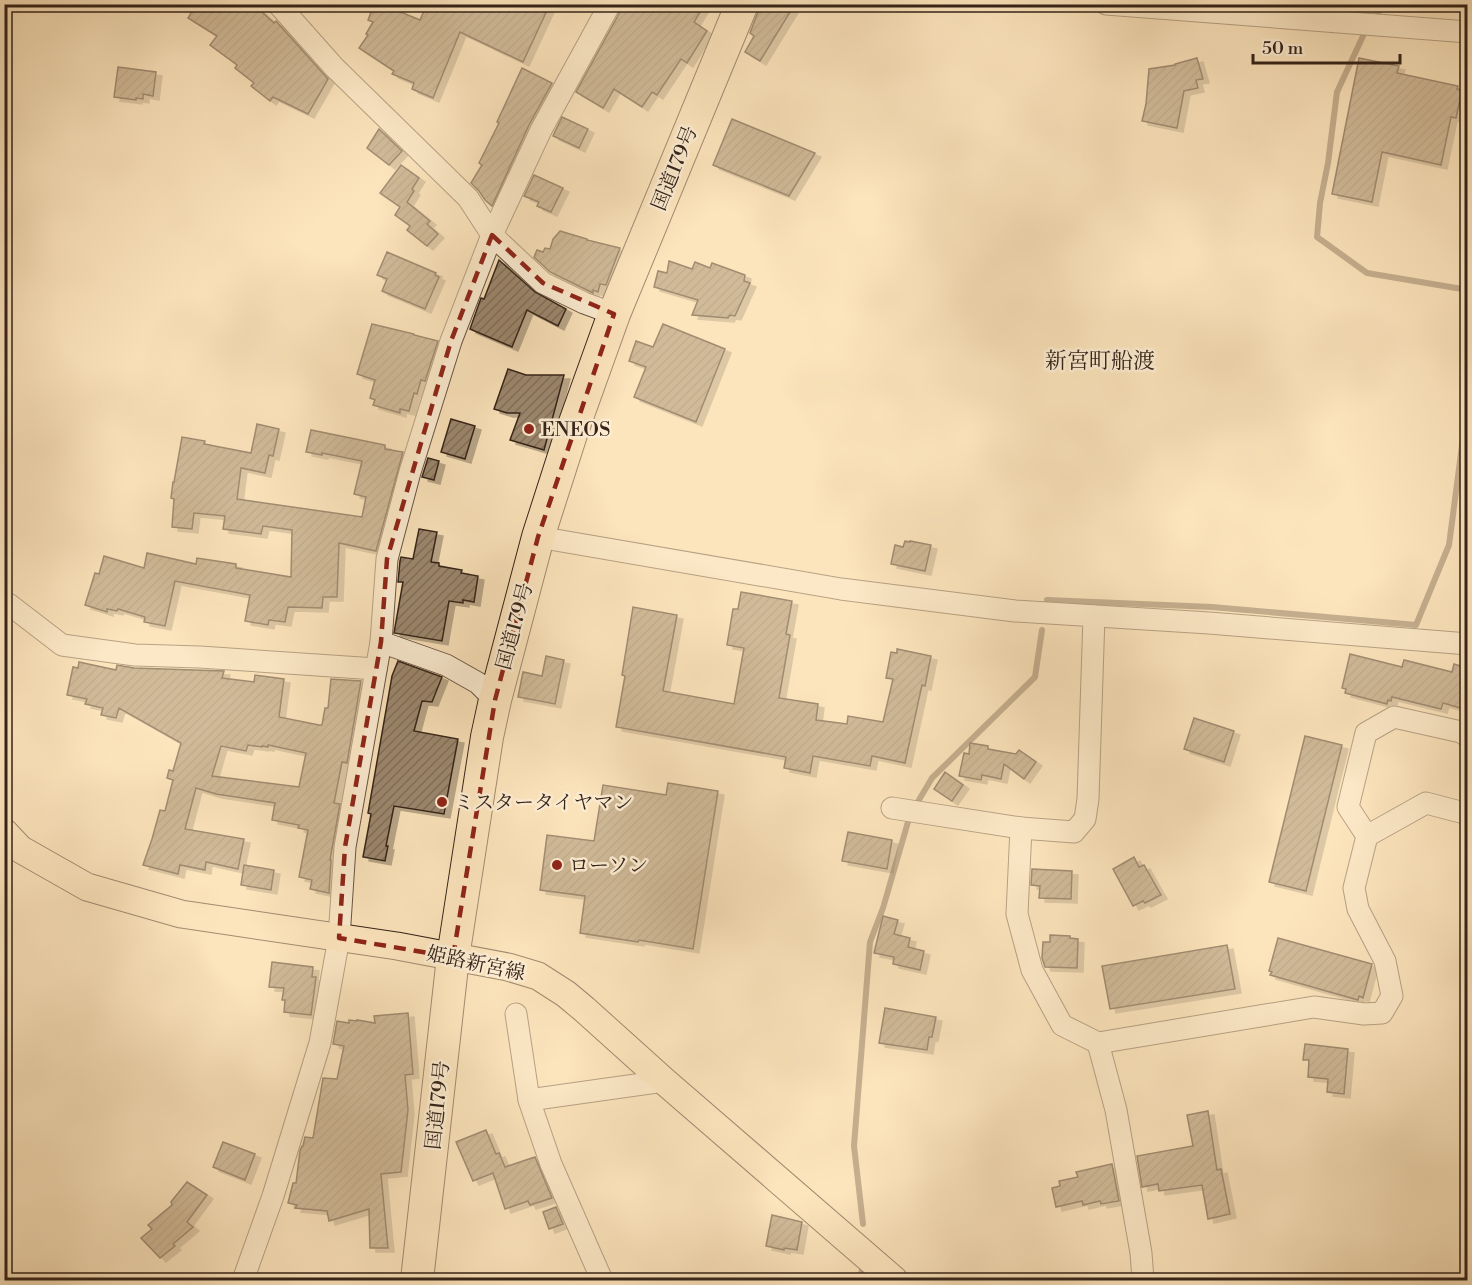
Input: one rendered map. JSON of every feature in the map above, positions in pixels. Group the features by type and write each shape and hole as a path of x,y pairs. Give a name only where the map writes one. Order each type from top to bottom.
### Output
{"highway":[{"name":"国道179号","path":"417,1281 453,957 495,700 538,537 572,431 614,314 742,4"}],"main road":[{"name":"姫路新宮線","path":"4,832 20,849 87,887 181,914 397,946 538,976 566,993 894,1281"}],"street":[{"path":"278,4 334,67 468,198 492,235 543,283 584,303 614,314"},
{"path":"243,1281 273,1196 320,1043 339,938 345,847 381,642 387,559 410,472 451,341 492,235 541,130 610,4"},
{"path":"1106,4 1281,12 1467,32"},
{"path":"538,537 841,589 1015,611 1209,623 1467,644"},
{"path":"4,602 10,604 62,645 135,655 376,669"},
{"path":"892,808 1021,828 1074,832 1085,819 1088,799 1094,616"},
{"path":"381,642 446,665 478,683 495,700"},
{"path":"1367,836 1348,807 1366,733 1394,717 1461,732 1467,736"},
{"path":"1021,828 1017,914 1032,970 1062,1025 1098,1042 1314,1007 1364,1014 1382,1013 1392,996 1385,961 1358,909 1354,888 1367,836 1426,803 1467,814"},
{"path":"516,1014 529,1100 551,1164 602,1281"},
{"path":"1098,1042 1116,1110 1141,1253 1143,1281"},
{"path":"529,1100 664,1081"}],"highlighted area":[{"path":"492,235 543,283 614,314 538,537 495,700 453,957 339,938 345,847 381,642 387,559 451,341"}],"building":[{"path":"196,4 253,4 274,23 276,21 328,79 308,114 273,97 270,101 251,86 254,83 235,68 237,65 210,45 217,36 188,18"},
{"path":"374,4 381,4 420,20 427,4 550,4 523,62 460,32 433,98 412,89 414,83 392,74 394,71 359,48 373,22 368,20"},
{"path":"623,4 705,4 694,22 707,31 687,63 681,59 657,95 652,92 642,107 614,89 603,108 576,92"},
{"path":"761,4 795,4 760,61 745,52 754,36 750,33"},
{"path":"1197,58 1203,79 1196,80 1198,88 1184,91 1177,128 1142,121 1149,69 1175,65"},
{"path":"1359,58 1399,66 1397,73 1458,86 1457,89 1462,90 1456,118 1451,117 1441,165 1382,152 1372,202 1332,194"},
{"path":"118,67 156,72 153,96 143,94 143,99 136,98 136,100 114,97"},
{"path":"522,68 552,83 529,125 492,206 471,183 482,165 479,163"},
{"path":"562,117 588,129 579,148 553,136"},
{"path":"732,119 815,153 789,196 713,165"},
{"path":"379,129 402,151 389,165 367,148"},
{"path":"401,165 419,178 407,202 430,221 427,224 438,234 427,246 407,230 410,226 395,215 400,207 380,193"},
{"path":"534,175 563,188 551,212 537,206 539,202 524,196"},
{"path":"560,231 620,248 606,285 600,284 598,292 593,290 593,293 550,272 534,257 537,250 543,252 545,248 550,249 553,239"},
{"path":"387,252 436,273 435,275 439,277 425,309 382,291 387,279 377,275"},
{"path":"499,260 535,292 566,309 558,326 527,310 512,347 470,329 481,298 484,299"},
{"path":"669,261 692,269 695,262 710,268 712,263 745,275 744,281 750,283 735,316 730,315 728,318 692,315 698,300 654,287 658,271 667,273"},
{"path":"372,324 438,341 425,381 421,380 417,394 414,393 409,411 400,409 400,413 373,405 375,400 370,398 375,380 357,374"},
{"path":"663,324 725,349 696,422 634,397 646,367 629,361 636,341 653,347"},
{"path":"508,369 526,375 564,375 544,450 510,440 520,413 507,413 494,409"},
{"path":"451,419 475,426 465,459 441,452"},
{"path":"257,424 279,429 273,456 269,455 265,473 241,468 237,499 362,517 366,497 354,494 362,461 306,452 311,430 385,445 385,449 403,452 376,551 339,543 337,597 323,597 322,608 288,607 285,622 269,620 268,625 245,621 250,595 175,581 165,626 144,622 145,617 118,609 117,611 107,609 107,612 85,605 95,573 99,574 104,556 144,568 147,553 196,564 197,558 236,564 236,568 291,577 292,530 263,526 261,534 223,529 225,516 194,513 192,529 172,527 174,499 171,498 182,437 205,441 204,444 251,453"},
{"path":"428,458 439,461 434,480 422,477"},
{"path":"419,529 437,532 431,562 439,563 439,566 462,570 461,573 478,576 474,602 449,601 442,641 394,633 403,582 398,582 400,561 401,557 413,559"},
{"path":"905,541 931,545 925,571 891,564 895,545 903,547"},
{"path":"741,592 792,601 786,634 790,635 779,698 818,704 816,720 847,724 848,716 883,722 893,679 886,678 891,652 897,653 897,649 931,656 925,686 922,685 905,763 872,756 870,766 813,756 810,773 784,768 786,757 616,727 633,607 677,615 663,691 734,704 744,648 727,645 733,609 738,609"},
{"path":"1350,654 1402,667 1404,660 1452,672 1454,664 1467,668 1467,710 1443,703 1441,709 1392,697 1387,704 1345,693 1346,689 1342,688"},
{"path":"546,656 564,660 555,704 518,697 523,672 542,676"},
{"path":"398,661 442,677 432,702 422,701 414,731 458,739 444,814 394,806 385,861 363,857 371,814 368,813 392,676"},
{"path":"79,662 116,670 117,665 134,668 224,671 222,678 254,682 255,675 284,679 279,717 319,725 322,725 325,708 328,708 331,679 361,681 347,763 342,762 334,803 340,804 330,860 329,893 310,889 312,880 299,877 308,830 298,828 299,825 272,820 275,803 216,794 196,788 185,829 244,839 238,869 206,862 205,870 180,865 178,874 143,865 160,810 165,811 173,780 167,778 169,770 173,771 181,743 119,708 116,718 101,715 103,708 85,704 87,699 67,695 73,667 78,668","holes":["248,745 268,747 268,745 306,753 299,787 212,776 221,746 246,751"]},
{"path":"1194,718 1234,731 1224,762 1184,749"},
{"path":"1305,736 1342,745 1306,891 1269,882"},
{"path":"970,743 1016,754 1019,750 1036,762 1024,779 1004,764 1001,779 982,775 981,780 959,776 964,753 969,754"},
{"path":"945,772 963,785 952,801 934,789"},
{"path":"668,783 718,791 693,949 580,933 585,896 540,890 547,835 594,841 603,785 666,795"},
{"path":"848,832 892,840 887,869 842,861"},
{"path":"1134,857 1139,867 1144,865 1161,895 1133,906 1113,869"},
{"path":"244,865 274,870 271,890 241,885"},
{"path":"1032,869 1072,871 1071,899 1039,898 1040,886 1031,885"},
{"path":"883,916 898,920 894,934 910,938 908,947 924,951 920,970 893,964 894,957 874,953"},
{"path":"1050,935 1070,936 1070,938 1078,939 1077,968 1045,967 1042,958 1043,942 1050,942"},
{"path":"1278,938 1372,964 1363,998 1359,996 1358,1000 1270,975 1272,972 1269,971"},
{"path":"1227,945 1235,989 1110,1009 1102,966"},
{"path":"272,962 313,967 312,977 316,977 311,1015 284,1012 285,1000 282,1000 284,988 269,987"},
{"path":"885,1008 936,1017 927,1050 879,1043"},
{"path":"408,1013 413,1074 405,1075 408,1110 401,1172 381,1174 388,1248 370,1248 369,1209 329,1221 327,1211 295,1208 297,1205 288,1203 293,1183 296,1183 300,1151 305,1137 313,1138 323,1078 337,1079 344,1046 333,1044 337,1021 349,1023 349,1020 357,1020 375,1023 374,1016"},
{"path":"1305,1044 1348,1049 1344,1094 1327,1092 1328,1079 1308,1077 1309,1060 1303,1060"},
{"path":"1208,1111 1217,1170 1221,1169 1230,1214 1208,1219 1202,1185 1159,1191 1158,1184 1142,1187 1137,1156 1193,1146 1187,1115"},
{"path":"486,1130 496,1154 499,1153 505,1167 535,1157 552,1198 530,1205 528,1201 505,1209 493,1173 473,1181 456,1142"},
{"path":"223,1142 255,1154 245,1180 213,1167"},
{"path":"1112,1164 1119,1201 1101,1204 1100,1201 1083,1205 1082,1201 1056,1207 1052,1188 1060,1186 1059,1181 1078,1177 1076,1172"},
{"path":"187,1182 207,1195 187,1222 193,1227 160,1258 141,1238 152,1229 148,1225 172,1205 171,1202"},
{"path":"556,1207 563,1224 549,1229 543,1212"},
{"path":"772,1215 802,1222 797,1250 766,1246"}],"waterway":[{"path":"1378,13 1383,4"},
{"path":"1363,36 1337,92 1317,237 1367,273 1468,290"},
{"path":"1047,600 1212,607 1416,625 1449,545 1468,400"},
{"path":"863,1224 854,1146 870,942 883,908 910,815 932,778 1035,677 1042,630"},
{"path":"859,1280 862,1270"}],"place":[{"name":"ENEOS","path":"529,429"},
{"name":"ミスタータイヤマン","path":"442,802"},
{"name":"ローソン","path":"557,865"}],"district":[{"name":"新宮町船渡","path":"1100,360"}]}
